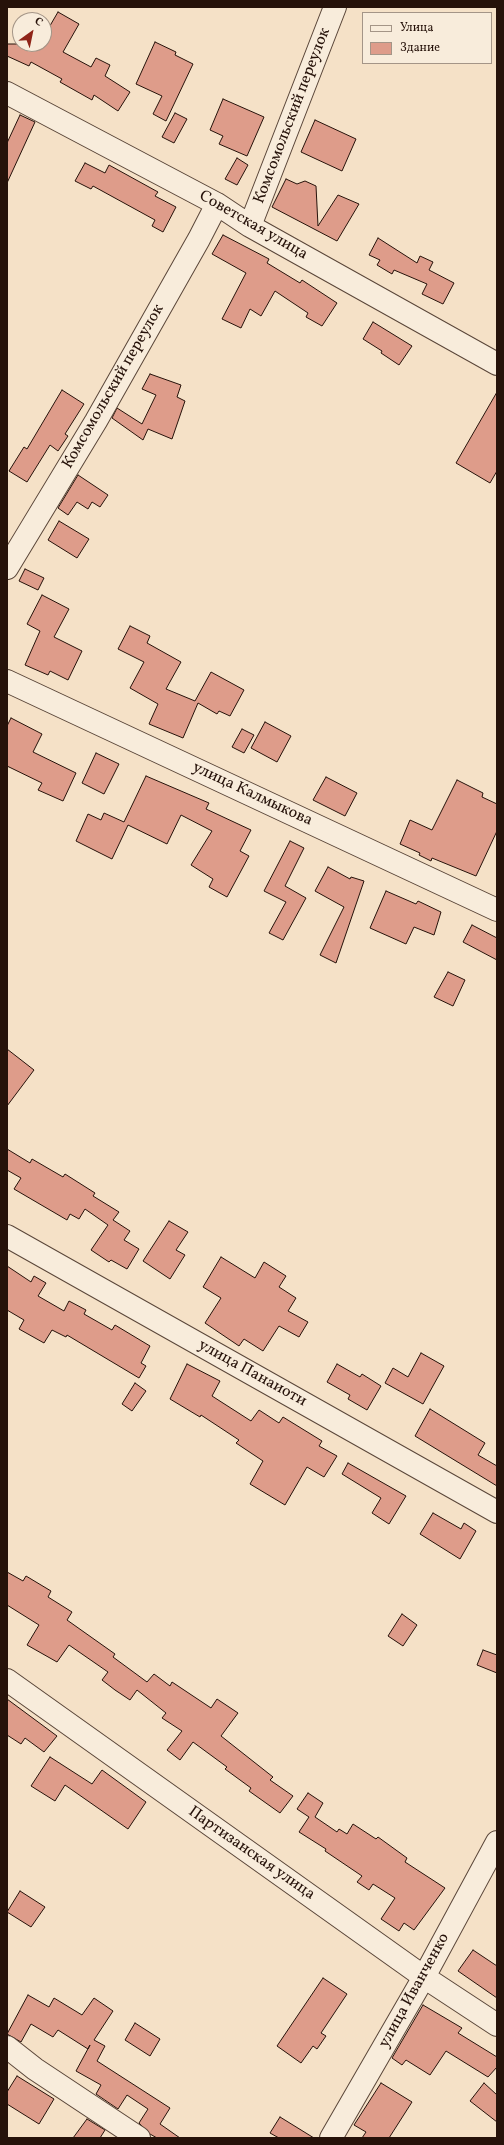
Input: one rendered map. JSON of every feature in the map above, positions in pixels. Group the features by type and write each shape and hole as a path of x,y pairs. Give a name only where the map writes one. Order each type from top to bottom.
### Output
{"street":[{"name":"Комсомольский переулок","path":"250,226 335,7"},
{"name":"Советская улица","path":"7,93 217,204 250,226 497,364"},
{"name":"Комсомольский переулок","path":"7,568 96,422 199,239 217,204"},
{"name":"улица Калмыкова","path":"7,681 497,910"},
{"name":"улица Панаиоти","path":"7,1236 497,1512"},
{"name":"Партизанская улица","path":"7,1680 424,1977 497,2025"},
{"name":"улица Иванченко","path":"331,2138 424,1977 497,1842"},
{"path":"7,2047 35,2069 139,2138"}],"building":[{"path":"58,12 79,24 63,52 91,67 96,58 110,65 105,76 130,92 118,111 94,95 92,100 60,82 62,79 31,62 29,66 7,56 7,44 12,44 12,52 52,52 52,22"},
{"path":"155,42 176,52 175,55 193,64 166,121 153,114 162,96 136,84"},
{"path":"223,99 264,117 247,156 219,144 223,136 210,130"},
{"path":"175,113 187,119 174,143 162,137"},
{"path":"20,115 35,122 7,183 7,143"},
{"path":"315,120 356,139 342,171 301,152"},
{"path":"237,158 248,165 237,185 225,179"},
{"path":"85,163 105,173 109,165 158,192 155,196 176,207 163,232 152,226 155,220 93,186 91,189 75,181"},
{"path":"286,179 297,184 305,181 316,186 318,226 338,195 359,204 337,241 272,207"},
{"path":"223,235 269,259 267,263 300,283 302,280 337,303 322,326 306,317 308,313 275,291 261,316 250,309 241,328 222,319 246,273 212,254"},
{"path":"378,238 417,263 420,256 433,262 429,270 454,283 443,304 422,294 427,284 394,270 392,274 377,265 380,260 369,255"},
{"path":"373,322 412,346 399,365 381,353 382,351 363,339"},
{"path":"150,374 181,385 177,397 185,401 172,439 148,429 143,440 112,418 117,408 142,424 156,395 142,389"},
{"path":"62,390 84,404 65,434 68,436 58,451 50,445 27,482 9,471 24,447 27,449"},
{"path":"497,392 497,471 490,483 456,463"},
{"path":"78,475 108,495 100,507 92,502 88,509 77,502 68,515 58,508"},
{"path":"59,521 89,539 77,558 48,540"},
{"path":"25,569 44,578 38,590 19,581"},
{"path":"42,595 69,609 54,637 82,651 68,680 50,671 48,675 25,665 40,631 27,624"},
{"path":"130,626 150,636 147,643 181,662 166,689 195,701 211,672 244,690 230,716 219,711 217,714 198,703 183,738 149,724 158,704 130,688 144,662 118,649"},
{"path":"11,718 42,734 33,752 76,773 63,801 38,790 42,783 7,766 7,726"},
{"path":"265,722 291,736 277,762 251,748"},
{"path":"242,729 254,735 244,753 232,747"},
{"path":"96,753 119,764 104,794 82,783"},
{"path":"146,776 209,803 206,809 251,830 240,851 249,856 227,897 209,887 213,879 191,865 212,831 181,815 167,844 128,825 112,859 76,841 88,814 101,820 104,813 124,822"},
{"path":"326,777 357,793 345,816 313,800"},
{"path":"457,780 483,793 482,797 497,804 497,831 476,876 432,858 431,861 419,855 420,853 400,844 410,820 432,830"},
{"path":"290,841 304,848 285,886 306,898 283,940 269,933 286,902 264,891"},
{"path":"328,867 350,879 351,877 364,881 336,963 320,955 344,907 315,891"},
{"path":"386,891 416,904 418,901 441,912 434,935 414,927 406,944 370,928"},
{"path":"472,925 497,938 497,960 463,942"},
{"path":"448,972 465,980 453,1006 434,997"},
{"path":"7,1049 34,1070 7,1106"},
{"path":"7,1149 30,1163 32,1159 63,1177 65,1174 95,1193 93,1196 119,1212 113,1220 130,1231 124,1240 139,1249 127,1269 111,1260 109,1262 91,1250 108,1225 85,1209 79,1219 70,1214 67,1220 14,1189 21,1178 7,1170"},
{"path":"169,1221 188,1232 176,1250 185,1255 170,1279 143,1261"},
{"path":"221,1257 255,1278 264,1262 286,1276 279,1287 296,1298 288,1311 308,1322 299,1337 279,1326 263,1351 244,1339 239,1346 205,1323 221,1298 203,1287"},
{"path":"7,1266 31,1282 34,1276 46,1283 38,1296 64,1311 69,1301 86,1310 84,1314 112,1330 115,1325 150,1346 141,1363 146,1366 139,1378 67,1335 66,1337 52,1330 44,1343 19,1329 24,1320 7,1310"},
{"path":"421,1353 444,1366 423,1404 385,1383 393,1368 408,1377"},
{"path":"187,1364 220,1381 212,1396 251,1421 259,1410 279,1423 283,1417 322,1441 319,1446 337,1456 324,1477 307,1467 285,1505 250,1484 263,1461 236,1443 239,1440 201,1415 200,1417 170,1399"},
{"path":"337,1364 360,1377 362,1374 381,1386 367,1410 348,1399 350,1395 327,1382"},
{"path":"135,1383 146,1391 132,1411 122,1404"},
{"path":"430,1409 485,1443 478,1455 497,1466 497,1486 415,1436"},
{"path":"348,1463 406,1496 389,1524 372,1513 381,1498 342,1474"},
{"path":"433,1513 461,1529 464,1523 476,1531 460,1559 420,1534"},
{"path":"7,1572 23,1581 26,1576 51,1591 48,1597 72,1612 67,1620 115,1654 113,1657 147,1682 154,1674 170,1686 172,1682 211,1708 217,1699 238,1713 221,1736 273,1777 270,1780 293,1796 280,1813 249,1791 251,1788 225,1769 227,1767 193,1742 180,1760 167,1750 182,1731 162,1718 166,1713 137,1690 130,1700 102,1680 108,1672 69,1645 57,1662 27,1645 39,1625 7,1605"},
{"path":"402,1614 417,1625 403,1646 388,1636"},
{"path":"483,1650 497,1655 497,1673 477,1665"},
{"path":"7,1699 57,1736 44,1752 25,1738 21,1744 7,1735"},
{"path":"50,1757 92,1784 102,1770 146,1802 128,1829 65,1785 55,1801 31,1786"},
{"path":"308,1793 323,1803 315,1817 337,1832 339,1829 347,1834 353,1824 376,1839 378,1837 407,1858 405,1862 445,1888 414,1930 404,1923 399,1931 381,1919 395,1898 373,1884 369,1890 357,1882 362,1876 325,1851 326,1849 299,1832 309,1817 297,1809"},
{"path":"20,1891 45,1907 31,1927 7,1912"},
{"path":"473,1950 497,1966 497,1998 458,1971"},
{"path":"323,1978 347,1994 321,2033 326,2036 317,2049 313,2046 301,2063 277,2046"},
{"path":"28,1995 49,2007 54,1998 82,2015 94,1998 113,2011 94,2040 105,2046 97,2061 170,2108 160,2124 180,2138 157,2138 150,2134 139,2123 148,2109 127,2095 118,2109 96,2094 101,2085 76,2071 88,2049 58,2030 53,2037 31,2024 21,2042 7,2034"},
{"path":"423,2005 462,2028 458,2033 497,2057 497,2067 488,2077 446,2051 430,2075 406,2060 402,2065 392,2058"},
{"path":"135,2023 160,2039 150,2056 125,2040"},
{"path":"17,2076 54,2099 39,2124 7,2104 7,2092"},
{"path":"381,2083 412,2102 389,2138 362,2138 366,2132 354,2125"},
{"path":"484,2083 497,2095 497,2122 470,2101"},
{"path":"280,2117 314,2138 279,2138 270,2133"},
{"path":"87,2119 105,2130 100,2138 73,2138"}]}
